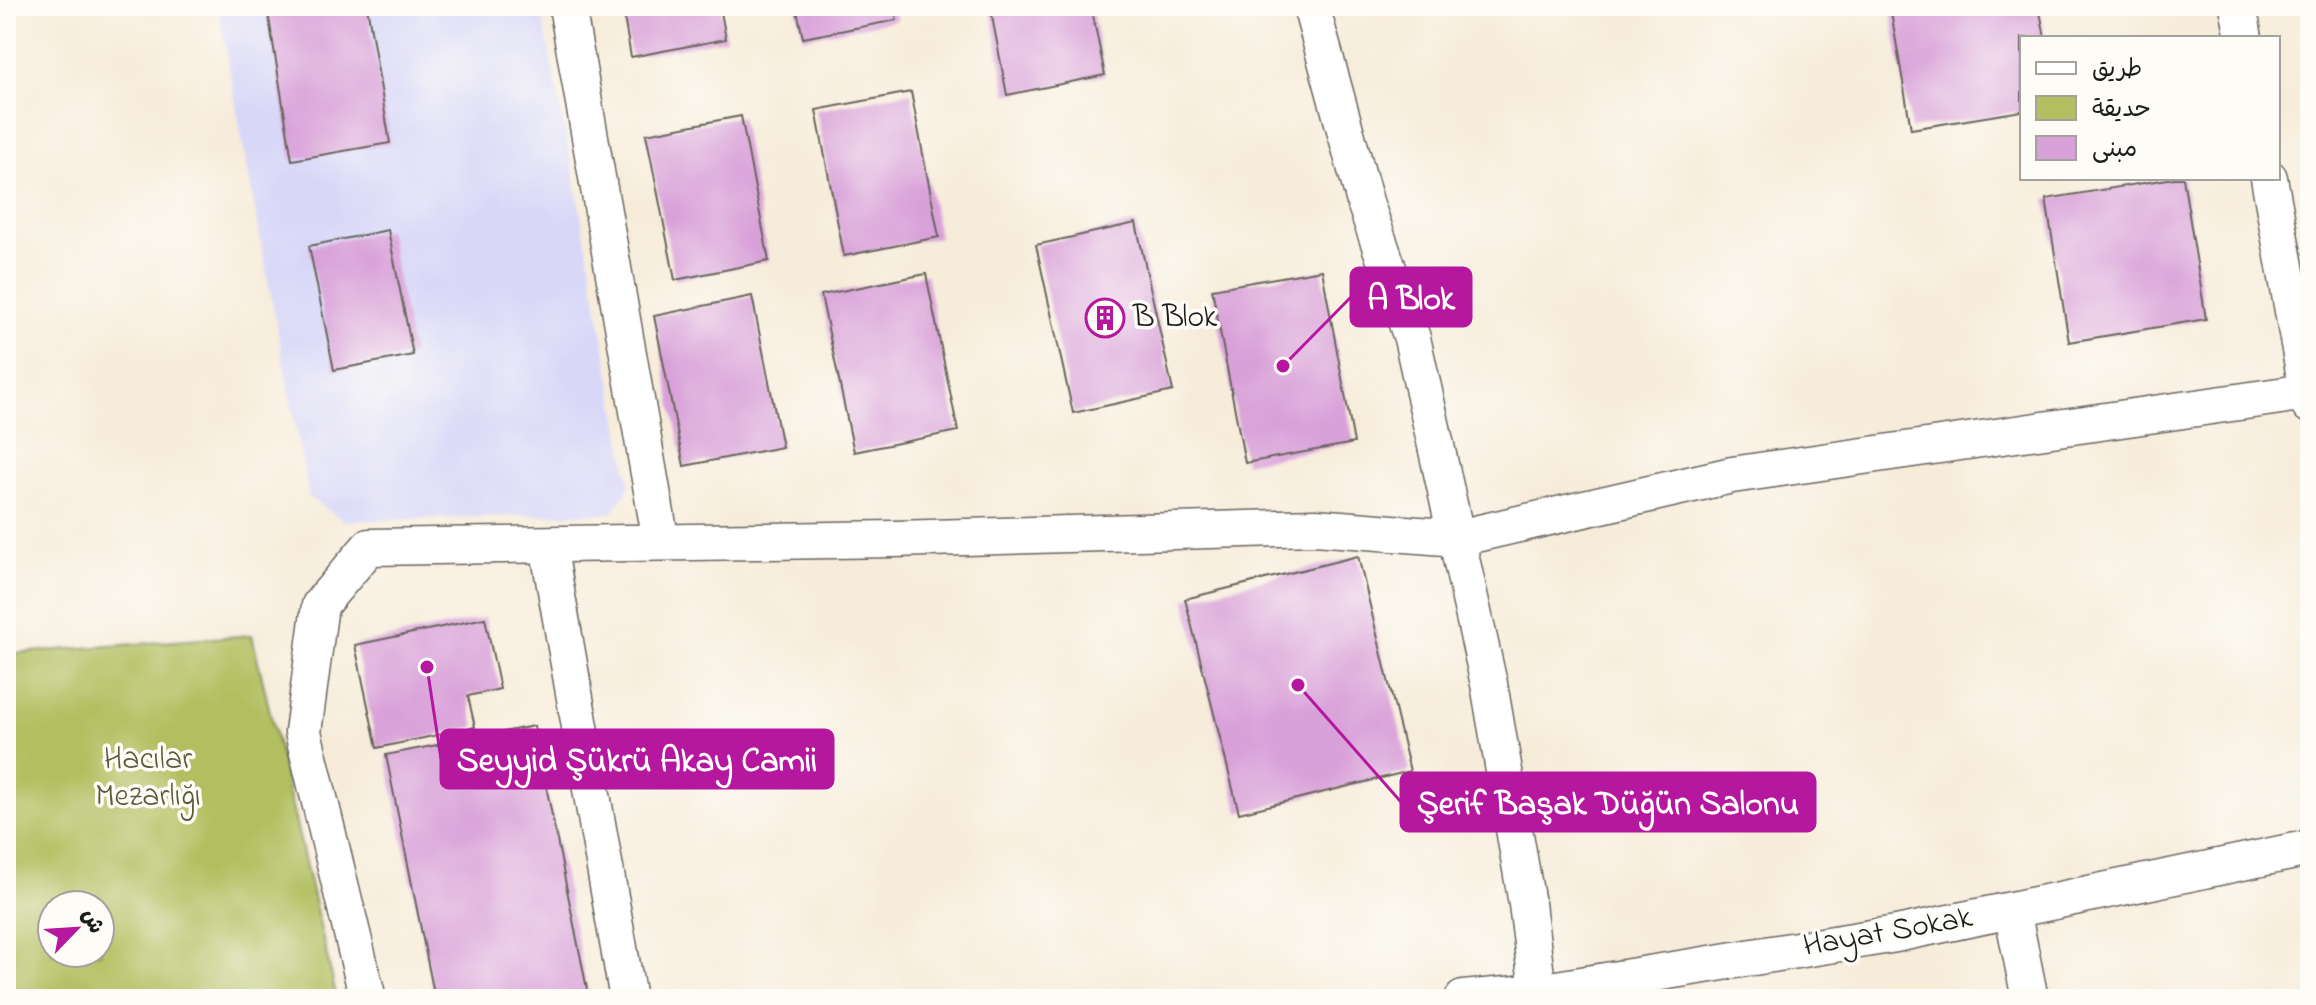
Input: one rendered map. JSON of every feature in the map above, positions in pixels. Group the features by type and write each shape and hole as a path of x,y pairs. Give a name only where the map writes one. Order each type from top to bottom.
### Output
{"street":[{"path":"567,6 661,542"},
{"path":"1311,6 1365,202 1412,338 1458,538 1491,700 1527,904 1538,995"},
{"path":"2238,6 2244,36"},
{"path":"368,999 303,732 320,605 369,547 1315,527 1458,538 1732,475 2308,398 2269,180"},
{"path":"548,545 628,999"},
{"name":"Hayat Sokak","path":"1463,999 1538,995 1896,934 2310,848"},
{"path":"2012,910 2030,999"}],"shaded area":[{"path":"218,6 540,6 630,486 612,513 344,521 309,497"}],"green space":[{"name":"Hacılar Mezarlığı","path":"252,635 337,999 6,999 6,654"}],"building":[{"path":"267,6 367,6 390,143 292,160"},
{"path":"622,6 720,6 726,39 631,57"},
{"path":"796,6 894,6 897,20 803,38"},
{"path":"990,6 1091,6 1105,75 1007,95"},
{"path":"1890,6 2039,6 2045,36 2020,36 2020,111 1911,129"},
{"path":"2302,6 2310,6 2309,37"},
{"path":"911,92 939,237 844,256 816,110"},
{"path":"741,116 769,261 675,280 646,134"},
{"path":"2162,180 2183,180 2206,319 2069,342 2046,199"},
{"name":"B Blok","path":"1136,223 1173,391 1073,413 1036,245"},
{"path":"388,230 413,355 334,370 309,246"},
{"path":"1322,270 1354,443 1245,463 1212,289"},
{"path":"926,274 958,431 854,452 821,295"},
{"path":"752,296 782,447 684,466 654,316"},
{"path":"1358,556 1410,771 1239,813 1185,599"},
{"path":"485,618 500,689 468,696 475,727 377,748 355,645"},
{"path":"534,726 589,999 435,999 386,755"}],"place":[{"name":"B Blok","path":"1105,318"},
{"name":"A Blok","path":"1283,366"},
{"name":"Seyyid Şükrü Akay Camii","path":"427,667"},
{"name":"Şerif Başak Düğün Salonu","path":"1298,685"}]}
